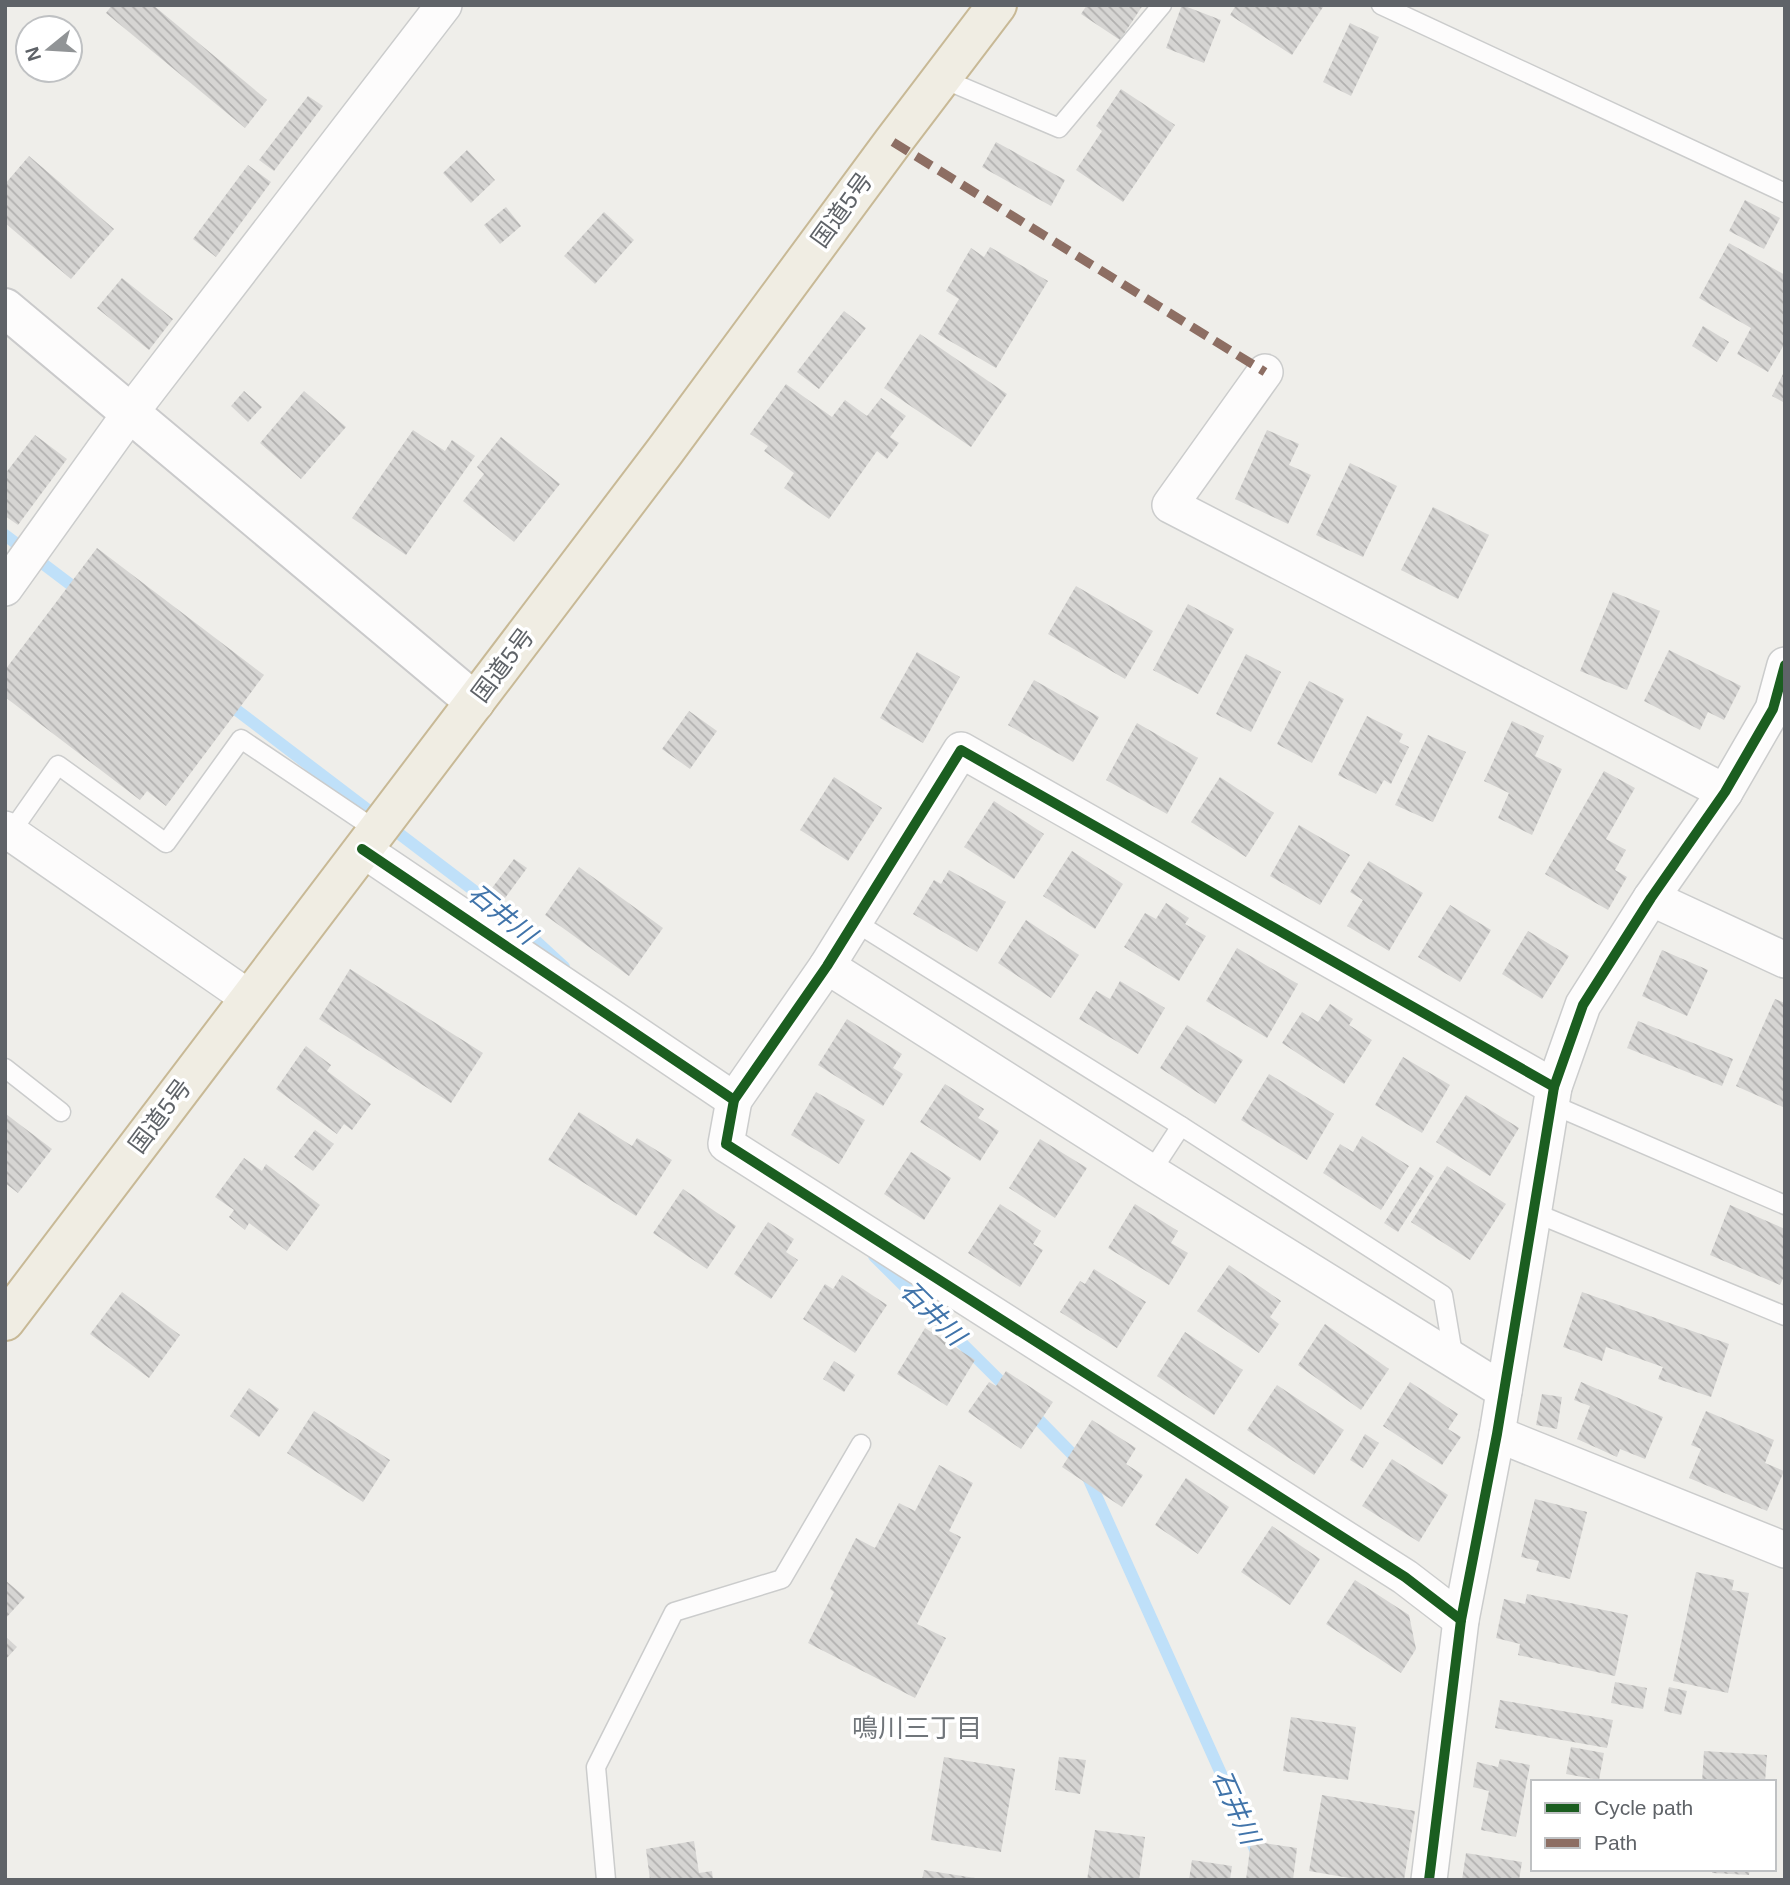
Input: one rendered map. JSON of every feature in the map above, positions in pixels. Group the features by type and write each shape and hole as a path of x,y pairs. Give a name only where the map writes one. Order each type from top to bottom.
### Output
{"highway":[{"name":"国道5号","path":"5,1321 475,702 997,5"}],"street":[{"path":"5,588 131,412 444,5"},
{"path":"5,308 475,702"},
{"path":"1265,372 1170,505 1725,792"},
{"path":"1429,1880 1461,1620 1497,1434 1553,1096 1583,1005 1651,898 1725,792 1773,709 1785,665"},
{"path":"1461,1620 1393,1569 726,1144 734,1100 827,966 961,750 1553,1096"},
{"path":"8,831 249,998"},
{"path":"369,840 734,1100"},
{"path":"1651,898 1785,960"},
{"path":"827,966 1150,1172 1504,1391"},
{"path":"1497,1434 1785,1550"}],"lane":[{"path":"942,78 1059,128 1162,5"},
{"path":"1381,5 1785,193"},
{"path":"8,831 58,765 166,843 241,739 369,840"},
{"path":"855,922 1181,1126 1443,1295 1454,1360"},
{"path":"5,1068 61,1112"},
{"path":"1553,1096 1785,1205"},
{"path":"1150,1172 1181,1126"},
{"path":"1533,1212 1785,1316"},
{"path":"606,1880 596,1767 674,1612 782,1579 861,1444"}],"building":[{"path":"112,5 153,5 267,100 245,128 106,13"},
{"path":"1087,5 1143,5 1120,40 1081,14"},
{"path":"1182,5 1221,20 1204,63 1166,48"},
{"path":"1236,5 1323,7 1292,55 1230,15"},
{"path":"1350,23 1379,37 1351,96 1323,82"},
{"path":"1121,89 1175,125 1123,202 1076,170 1102,131 1096,126"},
{"path":"308,96 323,106 274,171 259,160"},
{"path":"996,142 1065,180 1051,206 982,167"},
{"path":"467,150 495,180 471,203 443,173"},
{"path":"29,156 114,229 71,279 5,223 5,184"},
{"path":"248,165 271,182 216,257 193,239"},
{"path":"1745,200 1780,218 1764,249 1729,231"},
{"path":"506,207 521,226 500,244 484,225"},
{"path":"604,212 634,240 595,284 564,256"},
{"path":"1729,243 1785,275 1785,343 1768,372 1737,354 1751,328 1699,298"},
{"path":"990,247 1048,281 996,368 938,334 959,299 946,291 971,248 984,257"},
{"path":"122,278 173,319 149,350 97,308"},
{"path":"844,311 866,328 819,389 797,372"},
{"path":"1703,326 1729,342 1717,362 1692,346"},
{"path":"920,334 1007,394 971,447 884,388"},
{"path":"1785,370 1785,403 1772,396"},
{"path":"786,384 832,417 845,400 867,416 881,398 906,416 890,437 899,443 887,459 877,451 829,519 784,488 794,473 764,451 768,446 750,434"},
{"path":"244,391 262,407 248,422 231,406"},
{"path":"304,391 346,427 301,479 260,443"},
{"path":"413,430 445,451 452,440 475,456 406,555 352,518"},
{"path":"1267,430 1299,444 1289,465 1311,475 1288,524 1235,499"},
{"path":"35,435 67,459 18,525 5,516 5,474"},
{"path":"501,437 560,484 514,542 463,501 484,474 477,467"},
{"path":"1350,463 1397,486 1363,557 1316,535"},
{"path":"1433,507 1489,535 1458,599 1401,570"},
{"path":"97,548 264,675 166,806 147,791 140,800 5,697 5,670"},
{"path":"1076,586 1153,631 1125,679 1048,634"},
{"path":"1613,592 1660,611 1627,690 1580,671"},
{"path":"1188,604 1234,629 1198,694 1153,670"},
{"path":"1669,650 1741,686 1724,720 1708,712 1700,730 1644,701"},
{"path":"917,652 960,677 923,743 880,718"},
{"path":"1246,654 1281,672 1251,732 1216,714"},
{"path":"1034,680 1099,717 1073,762 1008,725"},
{"path":"1309,681 1344,699 1312,763 1277,744"},
{"path":"689,711 717,731 690,769 662,749"},
{"path":"1367,716 1403,734 1399,742 1409,747 1391,784 1384,780 1376,794 1338,775"},
{"path":"1512,721 1544,736 1535,756 1562,769 1532,835 1498,818 1509,793 1484,781"},
{"path":"1137,723 1198,758 1167,814 1106,780"},
{"path":"1428,735 1466,752 1433,822 1395,805"},
{"path":"1604,771 1635,788 1606,839 1626,850 1615,870 1627,877 1608,910 1545,874"},
{"path":"834,777 882,808 848,861 800,830"},
{"path":"1220,777 1274,813 1246,857 1191,822"},
{"path":"994,801 1044,834 1014,879 964,847"},
{"path":"1299,825 1350,855 1320,905 1270,876"},
{"path":"1072,851 1123,884 1095,929 1043,896"},
{"path":"514,859 527,868 505,898 492,888"},
{"path":"1369,861 1423,893 1389,951 1347,926 1363,900 1350,892"},
{"path":"579,867 663,928 629,976 545,915"},
{"path":"949,870 1006,902 977,952 913,914 934,880 941,884"},
{"path":"1166,903 1189,918 1185,924 1206,936 1179,981 1124,947 1145,913 1156,919"},
{"path":"1450,905 1491,930 1460,982 1418,957"},
{"path":"1026,920 1079,955 1051,998 998,963"},
{"path":"1528,931 1569,956 1542,999 1502,974"},
{"path":"1237,948 1298,984 1267,1038 1206,1001"},
{"path":"1662,950 1708,970 1687,1016 1642,996"},
{"path":"350,969 483,1053 451,1103 319,1019"},
{"path":"1120,981 1165,1008 1138,1054 1079,1019 1096,991 1110,999"},
{"path":"1775,999 1785,1003 1785,1108 1736,1086"},
{"path":"1330,1004 1353,1019 1349,1025 1372,1040 1344,1084 1282,1043 1302,1012 1318,1022"},
{"path":"847,1019 902,1054 893,1068 903,1074 883,1106 818,1065"},
{"path":"1638,1021 1733,1059 1722,1086 1627,1048"},
{"path":"1187,1025 1243,1060 1215,1104 1160,1068"},
{"path":"306,1046 331,1065 327,1071 371,1104 352,1130 344,1124 337,1134 276,1089"},
{"path":"1403,1057 1450,1085 1422,1133 1375,1105"},
{"path":"1269,1074 1334,1114 1307,1160 1241,1120"},
{"path":"945,1084 984,1109 978,1118 999,1131 980,1161 920,1122"},
{"path":"816,1092 865,1120 839,1164 791,1135"},
{"path":"1466,1095 1519,1128 1490,1176 1436,1142"},
{"path":"579,1112 632,1146 637,1138 672,1160 636,1216 548,1160"},
{"path":"6,1114 52,1149 18,1193 5,1183"},
{"path":"315,1130 334,1144 313,1171 294,1157"},
{"path":"1362,1136 1409,1166 1381,1210 1323,1173 1340,1144 1353,1152"},
{"path":"1040,1139 1087,1168 1055,1218 1009,1188"},
{"path":"911,1152 951,1178 924,1220 884,1194"},
{"path":"244,1158 262,1171 266,1164 320,1205 287,1251 249,1223 245,1230 229,1217 234,1210 215,1197"},
{"path":"1447,1166 1506,1204 1470,1260 1411,1222"},
{"path":"1420,1167 1434,1176 1398,1232 1384,1223"},
{"path":"683,1189 736,1226 707,1269 653,1233"},
{"path":"1000,1204 1041,1231 1033,1244 1043,1250 1020,1287 968,1253"},
{"path":"1135,1204 1178,1231 1171,1243 1188,1253 1169,1285 1108,1248"},
{"path":"1730,1205 1785,1229 1785,1274 1780,1285 1710,1255"},
{"path":"768,1222 794,1239 786,1252 798,1260 771,1299 734,1274"},
{"path":"1229,1265 1281,1301 1270,1317 1279,1324 1259,1353 1197,1311"},
{"path":"1094,1269 1146,1302 1117,1348 1060,1312 1080,1281 1085,1284"},
{"path":"842,1275 887,1305 855,1353 803,1319 825,1284 833,1289"},
{"path":"122,1292 180,1335 149,1378 90,1334"},
{"path":"1582,1292 1729,1344 1711,1397 1658,1379 1663,1367 1606,1347 1602,1361 1563,1347"},
{"path":"1325,1324 1389,1369 1361,1410 1298,1365"},
{"path":"925,1328 975,1360 947,1406 897,1374"},
{"path":"1185,1332 1243,1370 1214,1415 1157,1376"},
{"path":"834,1361 855,1375 844,1392 823,1379"},
{"path":"1006,1371 1053,1402 1021,1449 968,1412 989,1382 996,1386"},
{"path":"1410,1382 1458,1414 1448,1429 1461,1437 1442,1465 1383,1426"},
{"path":"1581,1382 1663,1417 1645,1459 1620,1449 1617,1457 1577,1439 1590,1406 1574,1400"},
{"path":"1277,1385 1344,1430 1314,1475 1247,1430"},
{"path":"249,1388 279,1409 259,1437 230,1416"},
{"path":"1542,1394 1562,1397 1557,1429 1536,1425"},
{"path":"314,1411 390,1460 363,1502 287,1453"},
{"path":"1706,1411 1774,1440 1765,1463 1784,1471 1767,1511 1689,1478 1701,1449 1691,1445"},
{"path":"1092,1420 1136,1448 1126,1464 1143,1475 1122,1507 1062,1467"},
{"path":"1365,1434 1379,1443 1363,1468 1350,1460"},
{"path":"1392,1459 1448,1495 1419,1542 1362,1506"},
{"path":"939,1465 973,1483 949,1531 961,1537 917,1624 946,1638 915,1698 808,1643 834,1592 830,1589 856,1538 875,1548 899,1503 915,1511"},
{"path":"1186,1478 1229,1507 1198,1554 1155,1525"},
{"path":"1535,1499 1587,1512 1570,1579 1536,1571 1539,1561 1521,1557"},
{"path":"1272,1526 1320,1559 1290,1605 1241,1572"},
{"path":"1696,1572 1734,1580 1732,1590 1749,1593 1728,1693 1673,1681"},
{"path":"5,1580 25,1597 5,1619"},
{"path":"1355,1580 1409,1615 1416,1649 1401,1673 1326,1624"},
{"path":"1527,1594 1628,1615 1615,1676 1518,1655 1520,1644 1496,1638 1504,1599 1525,1604"},
{"path":"5,1636 17,1647 5,1660"},
{"path":"1615,1682 1647,1688 1643,1709 1611,1703"},
{"path":"1669,1687 1687,1691 1681,1715 1664,1711"},
{"path":"1500,1700 1613,1720 1607,1748 1495,1728"},
{"path":"1291,1717 1356,1727 1348,1780 1283,1771"},
{"path":"1571,1747 1604,1753 1599,1780 1566,1774"},
{"path":"1704,1751 1767,1755 1765,1780 1702,1780"},
{"path":"944,1757 1015,1769 1001,1852 931,1840"},
{"path":"1059,1757 1086,1760 1080,1794 1055,1790"},
{"path":"1500,1759 1530,1765 1516,1837 1481,1830 1489,1791 1473,1787 1477,1762 1498,1767"},
{"path":"1322,1795 1415,1811 1404,1880 1361,1880 1309,1871"},
{"path":"1095,1830 1145,1837 1139,1880 1087,1880"},
{"path":"694,1841 699,1873 712,1871 713,1880 650,1880 646,1849"},
{"path":"1251,1841 1297,1848 1293,1880 1246,1880"},
{"path":"1466,1853 1522,1862 1519,1880 1462,1880"},
{"path":"1192,1860 1232,1866 1230,1880 1189,1880"},
{"path":"924,1870 975,1878 975,1880 922,1880"},
{"path":"1712,1871 1750,1871 1749,1875"}],"waterway":[{"name":"石井川","path":"5,535 83,594"},
{"name":"石井川","path":"226,702 514,921 564,967"},
{"name":"石井川","path":"874,1256 1010,1391"},
{"name":"石井川","path":"1028,1409 1082,1464 1258,1856"}],"marked path":[{"path":"893,142 1265,372"}],"cycle path":[{"path":"1429,1880 1461,1620 1497,1434 1554,1087 1583,1005 1651,898 1725,792 1773,709 1785,665"},
{"path":"734,1100 827,966 961,750 1554,1087"},
{"path":"362,849 734,1100 726,1144 1405,1577 1461,1620"}],"district":[{"name":"鳴川三丁目","path":"917,1728"}]}
